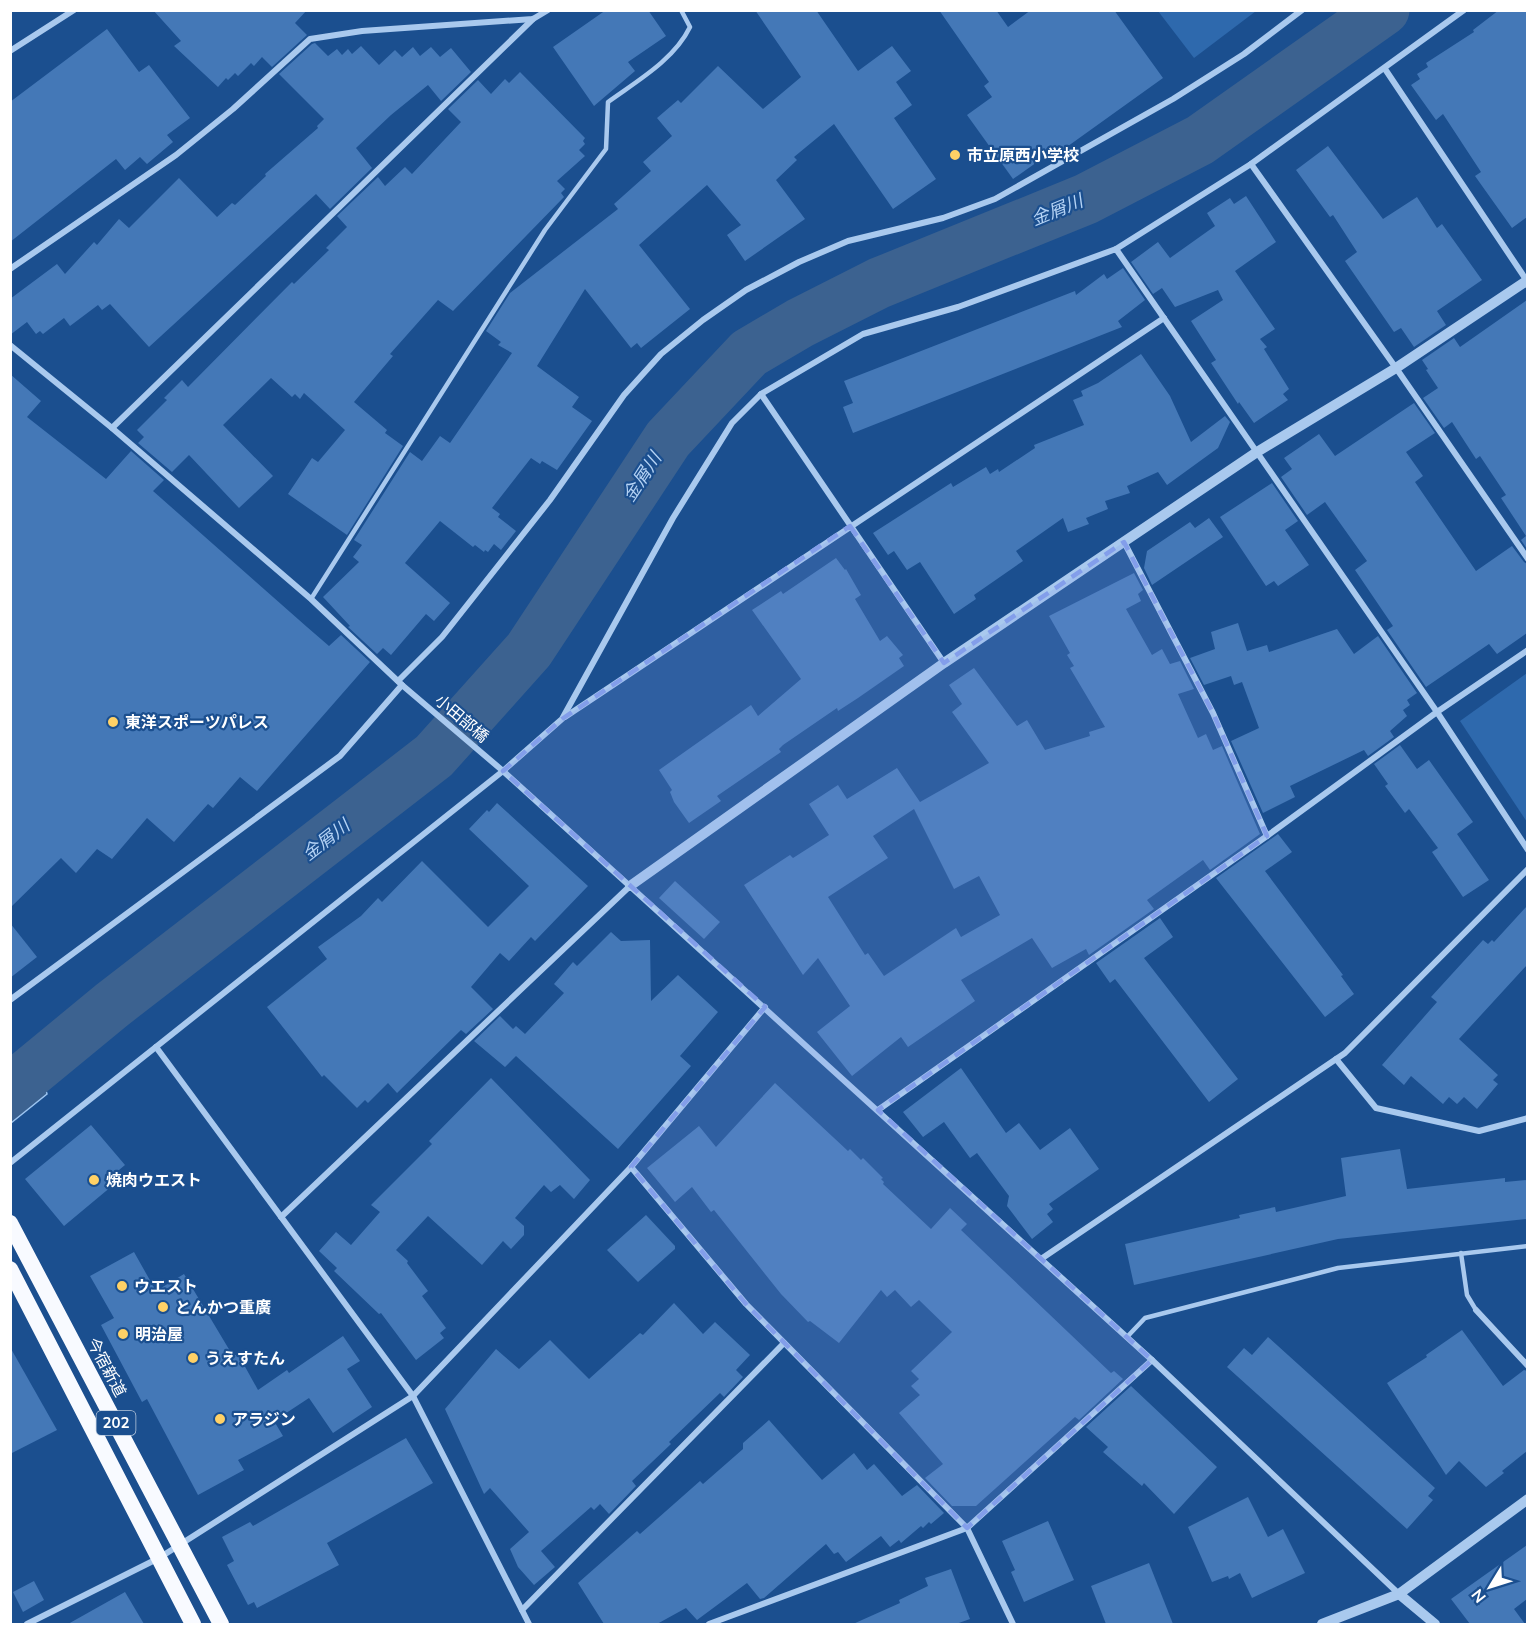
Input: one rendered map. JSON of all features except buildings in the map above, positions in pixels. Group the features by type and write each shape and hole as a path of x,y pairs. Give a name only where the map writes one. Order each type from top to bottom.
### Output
{"highway":[{"name":"今宿新道","path":"10,1223 221,1624"},
{"name":"202","path":"10,1269 193,1624"}],"street":[{"path":"10,51 74,10"},
{"path":"112,428 533,19 548,10"},
{"path":"10,1000 340,756 400,683 442,637 550,500 624,395 661,354 703,320 747,290 799,262 848,241 943,218 995,199 1173,99 1244,54 1302,10"},
{"path":"562,719 673,518 732,423 761,393 863,334 958,307 1116,249 1251,164 1464,10"},
{"path":"10,269 176,155 233,109 310,39 362,31 533,19"},
{"path":"281,1217 630,886 944,663 1257,452 1396,369 1527,280 1385,69"},
{"path":"1251,164 1527,559"},
{"path":"1116,249 1437,712 1527,850"},
{"path":"10,1163 503,771 562,719 1164,318"},
{"name":"小田部橋","path":"10,345 112,428 311,599 400,683 503,771 1127,1337 1399,1594"},
{"path":"761,393 944,663"},
{"path":"1124,542 1213,713 1267,836"},
{"path":"878,1110 1527,650"},
{"path":"1041,1259 1345,1053 1527,869"},
{"path":"27,1624 159,1558 413,1396 631,1167 765,1007"},
{"path":"156,1047 413,1396 529,1624"},
{"path":"1336,1059 1376,1108 1479,1131 1527,1118"},
{"path":"631,1167 746,1304 967,1528 1013,1624"},
{"path":"1476,1310 1527,1366"},
{"path":"522,1610 784,1343"},
{"path":"709,1624 967,1528 1152,1360"},
{"path":"1322,1624 1399,1594 1527,1499"},
{"path":"1399,1594 1435,1624"}],"lane":[{"path":"311,599 545,230 606,149 608,102 660,63 685,38 690,27 681,10"},
{"path":"1127,1337 1145,1318 1338,1268 1527,1245"},
{"path":"1461,1253 1467,1295 1476,1310"}],"highlighted area":[{"path":"850,526 944,663 1124,542 1213,713 1267,836 878,1110 1152,1360 967,1528 746,1304 631,1167 765,1007 503,771 562,719"}],"shaded area":[{"path":"1158,11 1256,11 1194,58"},
{"path":"1527,673 1527,822 1460,721"},
{"path":"38,1064 47,1094 11,1123 11,1090"}],"waterway":[{"name":"金屑川","path":"10,1089 112,1005 434,756 529,650 668,439 749,353 800,323 879,283 1086,199 1200,140 1384,10"}],"place":[{"name":"市立原西小学校","path":"955,155"},
{"name":"東洋スポーツパレス","path":"113,722"},
{"name":"焼肉ウエスト","path":"94,1180"},
{"name":"ウエスト","path":"122,1286"},
{"name":"とんかつ重廣","path":"163,1307"},
{"name":"明治屋","path":"123,1334"},
{"name":"うえすたん","path":"193,1358"},
{"name":"アラジン","path":"220,1419"}]}
